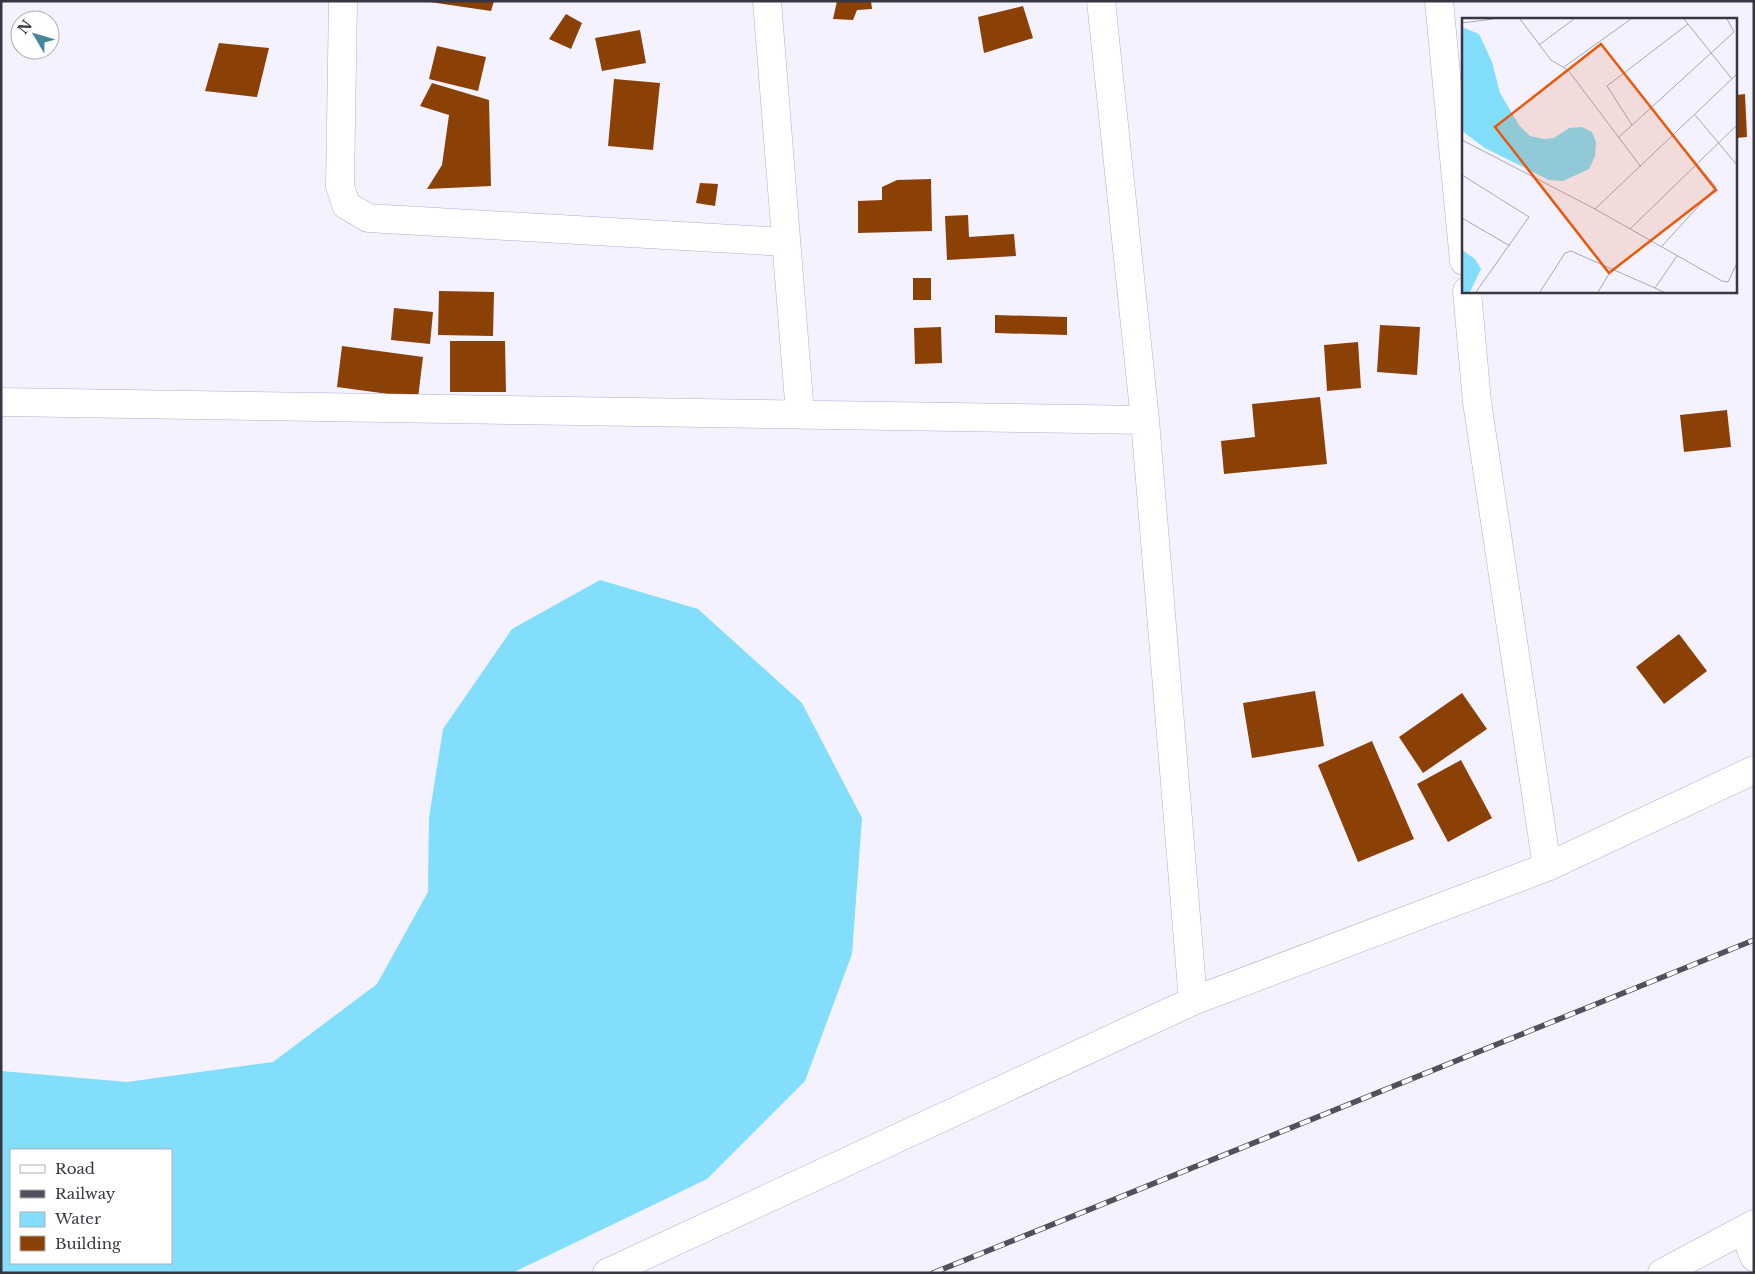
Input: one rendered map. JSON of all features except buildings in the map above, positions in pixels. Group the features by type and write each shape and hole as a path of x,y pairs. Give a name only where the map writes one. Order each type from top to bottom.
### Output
{"street":[{"path":"343,1 340,186 346,205 368,218 786,242"},
{"path":"767,1 800,414"},
{"path":"1101,1 1145,420 1193,1001"},
{"path":"1439,1 1462,240"},
{"path":"1467,292 1477,402 1546,867"},
{"path":"1,402 1145,420"},
{"path":"607,1273 1193,1001 1546,867 1754,770"},
{"path":"1662,1273 1749,1227 1754,1257"}],"water":[{"path":"600,580 698,609 802,703 862,818 852,954 805,1081 707,1179 512,1273 1,1273 1,1071 127,1082 273,1062 377,984 428,892 429,818 443,729 512,629"}],"railway":[{"path":"933,1273 1754,940"}]}
